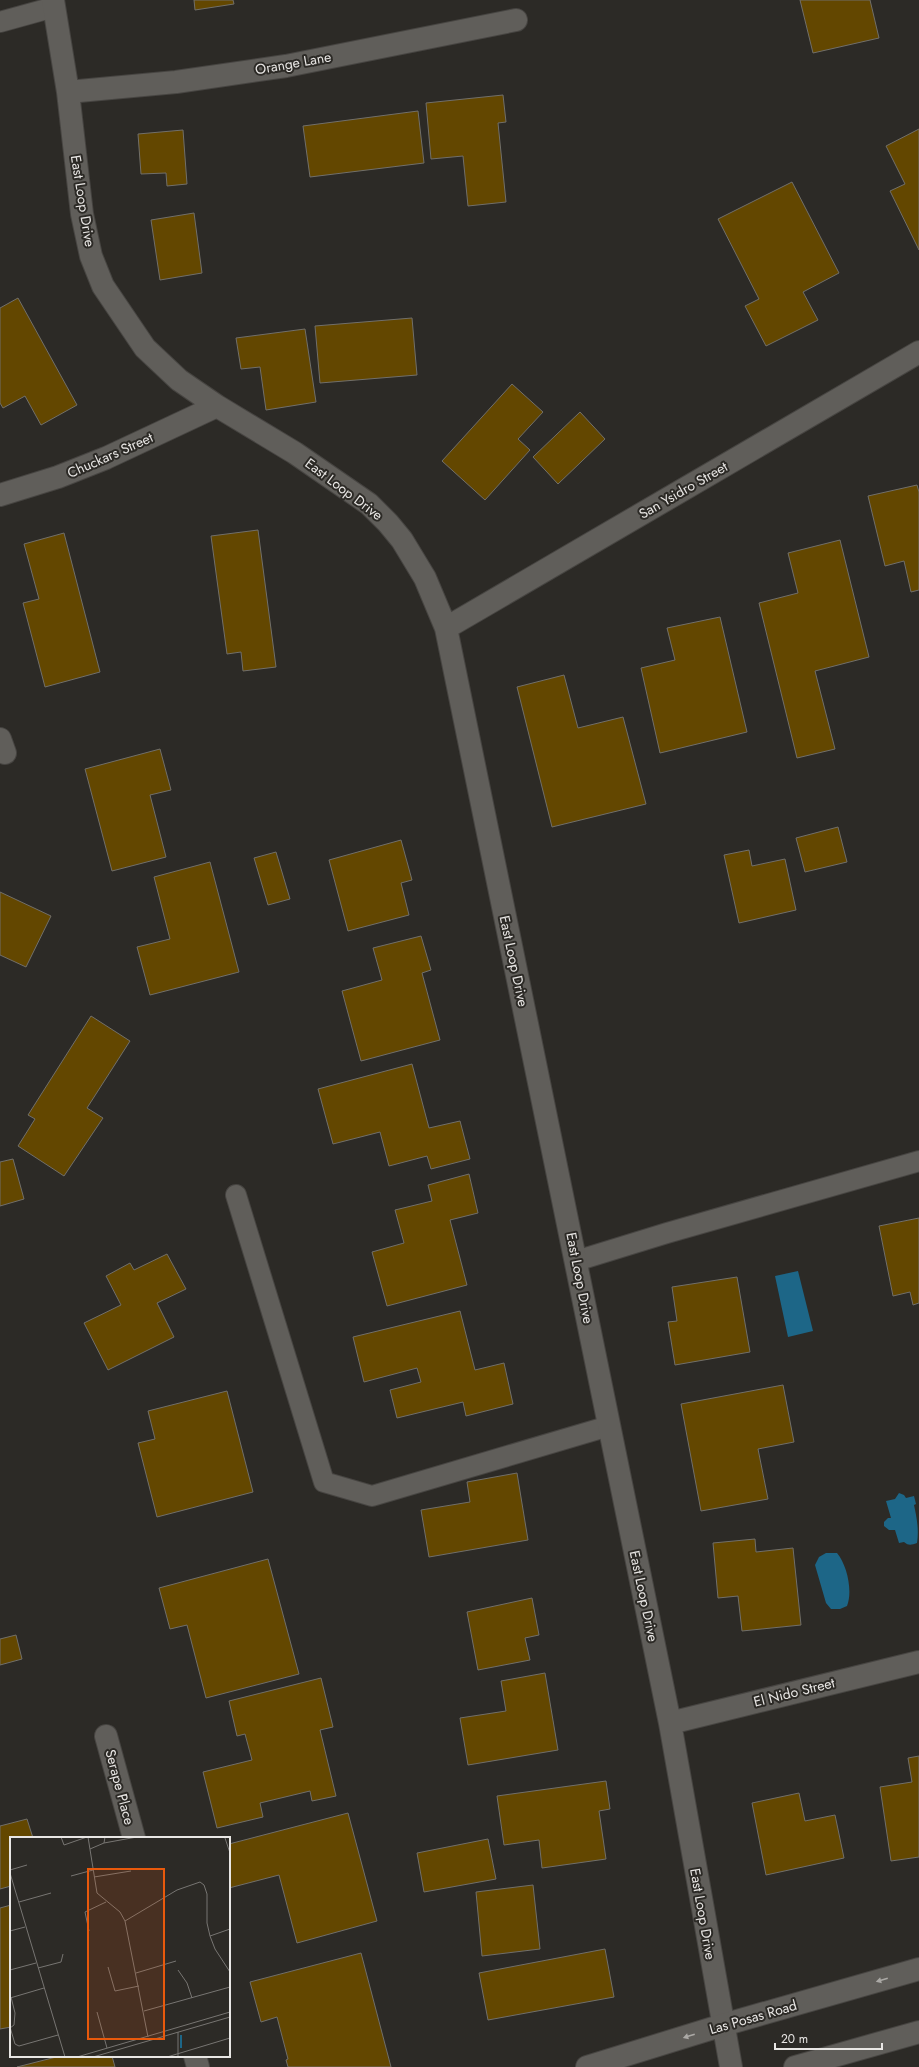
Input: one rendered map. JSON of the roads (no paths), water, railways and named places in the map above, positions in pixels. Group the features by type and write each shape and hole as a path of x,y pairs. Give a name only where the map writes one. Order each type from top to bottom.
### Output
{"street":[{"name":"East Loop Drive","path":"54,3 68,92 82,214 92,256 103,286 145,348 179,380 217,406 295,453 368,504 388,523 402,540 425,578 446,628 670,1722 731,2067"},
{"name":"Orange Lane","path":"68,92 176,82 286,66 516,20"},
{"name":"San Ysidro Street","path":"446,628 919,352"},
{"name":"Chuckars Street","path":"0,495 58,477 106,458 217,406"},
{"name":"El Nido Street","path":"670,1722 919,1662"},
{"name":"Serape Place","path":"106,1736 134,1837"},
{"name":"Las Posas Road","path":"587,2067 723,2025 919,1969"},
{"path":"795,2067 919,2032"},
{"path":"195,2057 198,2067"}],"lane":[{"path":"0,22 54,3"},
{"path":"576,1261 667,1233 919,1161"},
{"path":"236,1195 324,1482 372,1496 609,1426"}],"water":[{"path":"798,1271 813,1331 788,1337 775,1276"},
{"path":"899,1493 904,1495 906,1498 914,1496 918,1534 917,1543 909,1545 904,1542 899,1543 895,1530 889,1530 884,1526 884,1522 888,1518 891,1518 886,1501 895,1499"},
{"path":"826,1553 837,1553 844,1564 848,1578 849,1600 847,1606 840,1609 831,1609 826,1603 815,1565 819,1557"}]}
